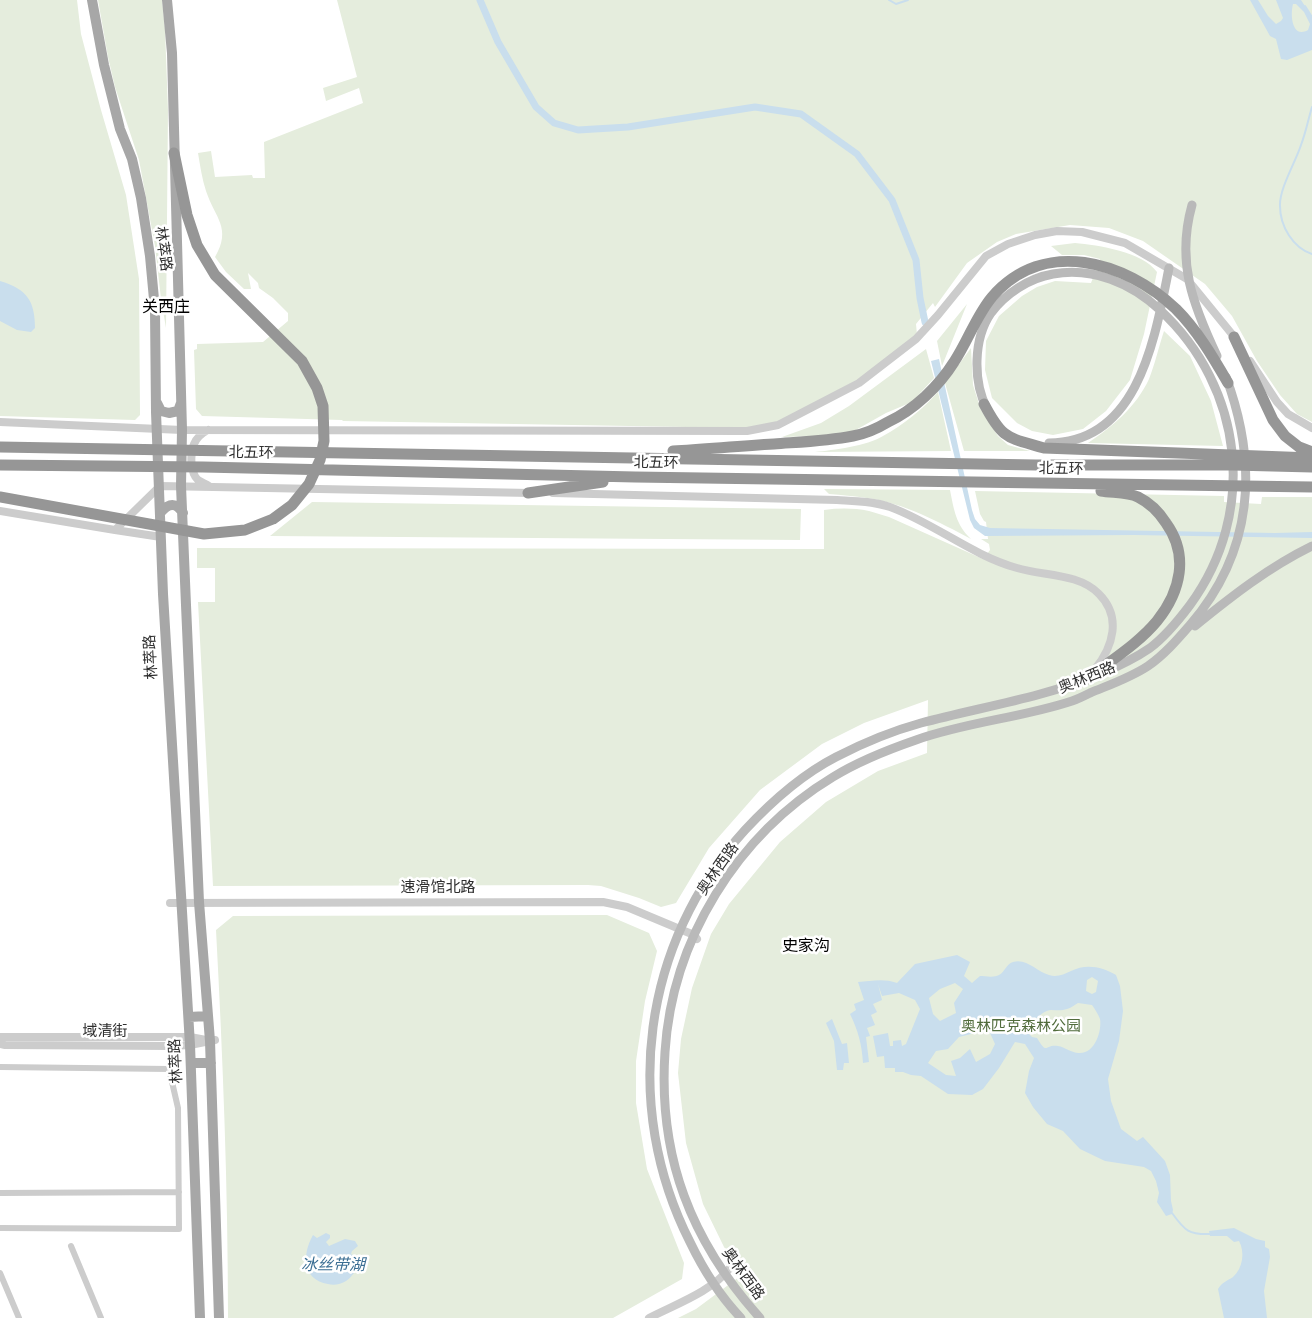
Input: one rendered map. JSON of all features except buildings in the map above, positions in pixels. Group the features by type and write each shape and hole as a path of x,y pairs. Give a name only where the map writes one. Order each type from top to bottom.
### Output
{"highway":[{"path":"0,497 204,534 245,530 273,520 292,506 308,484 320,460 324,441 323,406 317,388 302,361 215,275 198,245 187,215 174,153"},
{"path":"604,457 855,436 889,422 927,395 954,363 984,306 1007,282 1028,270 1042,265 1069,267 1088,262 1108,267 1130,277 1155,292 1176,309 1189,324 1228,383"},
{"path":"1234,337 1273,420 1285,436 1299,447 1312,452"},
{"path":"984,404 993,421 1004,435 1044,448 1312,458"},
{"name":"北五环","path":"0,447 969,464 1312,467"},
{"name":"北五环","path":"0,465 203,467 972,483 1312,487"},
{"path":"528,493 635,477"},
{"path":"1050,484 1137,496 1156,509 1166,522 1177,543 1180,554 1178,580 1167,607 1158,620 1144,635 1086,679"}],"main road":[{"name":"林萃路","path":"92,0 104,65 120,129 132,160 141,198 150,256 155,310 156,402 163,601 190,1041 200,1318"},
{"name":"林萃路","path":"167,0 172,52 182,430 182,514 199,902 208,1016 213,1040 211,1064 219,1318"},
{"path":"1165,652 1198,616 1213,593 1232,556 1240,528 1245,498 1245,456 1241,425 1228,383 1200,319 1191,291 1186,244 1192,204"},
{"name":"奥林西路","path":"741,1318 714,1282 693,1249 669,1196 658,1157 651,1117 650,1059 654,1018 664,977 681,929 704,884 734,843 780,795 828,762 870,742 906,728 1043,694 1086,679 1121,665 1153,646 1178,620 1197,596 1213,568 1227,527 1232,496 1233,470 1230,434 1221,403 1208,372 1197,352 1173,323 1151,302 1114,280 1069,267 1028,282 999,302 986,320 980,336 977,353 984,404"},
{"path":"984,404 1002,426 1022,437 1041,442 1069,442 1088,434 1104,424 1130,396 1141,375 1157,327 1169,268"},
{"path":"156,402 161,411 169,413 178,411 181,402"},
{"path":"161,512 167,505 174,504 179,507 182,514"},
{"path":"1165,652 1250,584 1291,556 1312,546"},
{"name":"奥林西路","path":"760,1318 697,1228 674,1162 665,1109 664,1069 667,1030 676,987 695,937 718,889 752,845 779,817 833,777 868,758 919,738 1074,701 1120,681 1148,666 1165,652"},
{"path":"180,878 198,877"},
{"path":"183,930 201,929"},
{"path":"188,1018 208,1016"},
{"path":"191,1064 211,1064"}],"street":[{"path":"0,422 182,430 746,431 778,425 859,383 916,339 938,316 986,256 1008,244 1035,235 1057,231 1082,232 1125,243 1187,278 1234,337 1276,402 1288,414 1312,428"},
{"path":"208,430 201,434 193,446 193,472 198,480 212,487"},
{"path":"115,530 160,486 862,502 890,507 997,561 1019,569 1075,580 1092,588 1100,595 1110,611 1114,630 1107,651 1086,679"},
{"path":"0,511 161,537"},
{"name":"速滑馆北路","path":"170,903 603,902 627,907 681,929 695,937"},
{"name":"域清街","path":"0,1037 190,1041"},
{"name":"域清街","path":"0,1044 14,1046 213,1040"},
{"path":"0,1067 169,1069 178,1108 179,1229 0,1228"},
{"path":"0,1193 179,1192"},
{"path":"71,1246 100,1318"},
{"path":"649,1318 714,1282 727,1271"},
{"path":"0,1273 19,1318"}],"green space":[{"path":"0,0 77,0 81,34 126,195 139,279 140,415 135,420 0,416"},
{"path":"98,0 162,0 168,110 166,328 155,246 139,160 115,87"},
{"path":"337,0 1312,0 1312,422 1297,414 1280,395 1257,361 1232,316 1205,284 1143,241 1109,228 1070,225 1016,234 997,242 967,263 935,307 933,303 916,324 917,335 857,380 776,424 745,428 343,421 202,416 196,409 194,350 197,349 197,344 263,342 288,321 288,313 273,298 259,288 258,283 248,273 251,289 244,289 226,272 215,257 220,247 222,230 206,191 198,153 211,151 215,177 252,175 253,178 265,178 264,142 363,103 359,88 326,101 323,88 357,77"},
{"path":"1075,243 1107,248 1131,255 1142,259 1157,272 1144,334 1130,380 1106,411 1083,429 1053,435 1032,431 1017,423 992,398 985,370 986,341 999,316 1022,296 1037,287 1055,281 1091,283 1100,259 1084,255 1062,255 1051,246"},
{"path":"967,304 942,366 937,341"},
{"path":"1164,331 1190,356 1211,401 1223,446 1088,443 1115,423 1138,398 1149,379"},
{"path":"971,348 973,385 981,410 998,436 1008,445 1030,451 964,451 945,383"},
{"path":"926,349 934,378 912,402 886,413 854,431 819,436 782,437 821,423 849,406"},
{"path":"938,392 951,451 815,452 850,447 883,436 912,416"},
{"path":"824,489 950,490 954,511 959,523 971,539 934,520 894,504 881,500 829,494"},
{"name":"奥林匹克森林公园","path":"975,491 1224,496 1224,502 1261,504 1262,497 1312,497 1312,1318 678,1318 696,1309 743,1274 724,1247 703,1204 686,1143 678,1073 681,1039 692,988 711,934 729,904 780,842 826,802 878,771 927,753 928,700 864,723 822,744 760,790 709,848 676,903 661,907 601,886 588,885 213,886 198,602 215,602 215,568 197,568 197,548 824,549 824,510 858,509 889,517 983,559 990,550 989,544 981,539 988,539 986,522 980,514"},
{"path":"312,502 801,509 800,540 270,536"},
{"path":"607,915 649,933 657,951 645,1001 636,1061 636,1103 647,1169 684,1263 682,1279 613,1318 228,1318 225,1124 216,930 233,916"}],"water":[{"path":"1250,0 1258,0 1268,16 1276,24 1283,18 1276,0 1301,0 1312,17 1312,50 1287,60 1281,59 1276,39 1270,36","holes":["1293,4 1296,4 1304,12 1310,24 1308,30 1303,32 1295,29 1293,24 1292,9"]},
{"path":"0,281 17,288 28,297 35,319 35,328 31,332 17,330 0,321"},
{"path":"939,359 972,510 975,519 980,525 990,528 1312,532 1312,538 1134,535 985,536 974,528 970,520 931,361"},
{"path":"957,955 970,962 964,976 972,983 980,976 997,976 1011,963 1018,961 1052,976 1083,967 1100,968 1116,975 1120,986 1123,1011 1119,1041 1108,1079 1111,1101 1121,1129 1137,1141 1143,1137 1165,1161 1170,1175 1172,1214 1166,1216 1157,1202 1159,1193 1151,1171 1144,1167 1105,1161 1080,1149 1063,1131 1047,1124 1033,1107 1025,1093 1029,1071 1034,1058 1025,1044 1015,1042 983,1089 972,1095 948,1094 921,1076 895,1072 895,1068 885,1068 884,1056 877,1057 873,1036 888,1033 890,1046 893,1046 893,1041 901,1040 902,1046 906,1044 920,1009 915,1000 899,993 882,996 878,984 882,1000 873,1004 877,1012 871,1015 875,1025 867,1028 870,1036 866,1037 869,1062 863,1063 859,1038 850,1014 856,1010 854,1004 864,1000 858,982 882,980 897,983 915,964","holes":["1092,977 1098,981 1096,992 1092,994 1086,991 1087,980","955,983 963,989 954,1003 956,1013 940,1021 933,1014 929,998 940,989","1078,1003 1092,1005 1100,1019 1099,1035 1090,1049 1085,1052 1077,1053 1058,1046 1045,1048 1037,1038 1032,1037 1028,1033 1033,1022 1044,1012 1070,1008","981,1029 990,1033 995,1044 990,1054 976,1062 970,1049 960,1058 951,1061 956,1076 946,1075 928,1063 936,1051 948,1049 959,1037"]},
{"path":"832,1019 842,1044 847,1043 849,1063 844,1063 843,1070 837,1070 834,1041 826,1023"},
{"path":"1234,1228 1256,1239 1265,1241 1265,1247 1269,1249 1270,1257 1264,1291 1267,1318 1224,1318 1218,1289 1223,1283 1233,1277 1239,1269 1242,1260 1242,1250 1239,1241 1234,1242 1227,1236 1210,1236 1209,1231"},
{"name":"冰丝带湖","path":"326,1233 330,1235 326,1242 329,1246 345,1239 355,1241 358,1246 351,1254 357,1258 356,1265 359,1266 352,1276 344,1282 330,1285 319,1282 309,1272 306,1258 309,1242 313,1235 317,1238"}],"waterway":[{"path":"480,0 498,42 536,107 554,123 578,130 628,127 755,107 801,114 857,154 892,200 916,260 920,298 925,322"},
{"path":"889,0 896,4 908,0"},
{"path":"1305,6 1312,17"},
{"path":"1312,107 1299,152 1280,199 1282,221 1289,235 1299,247 1312,254"},
{"path":"1172,1213 1188,1231 1197,1234 1211,1234"}],"district":[{"name":"关西庄","path":"166,307"},
{"name":"史家沟","path":"806,946"}]}
